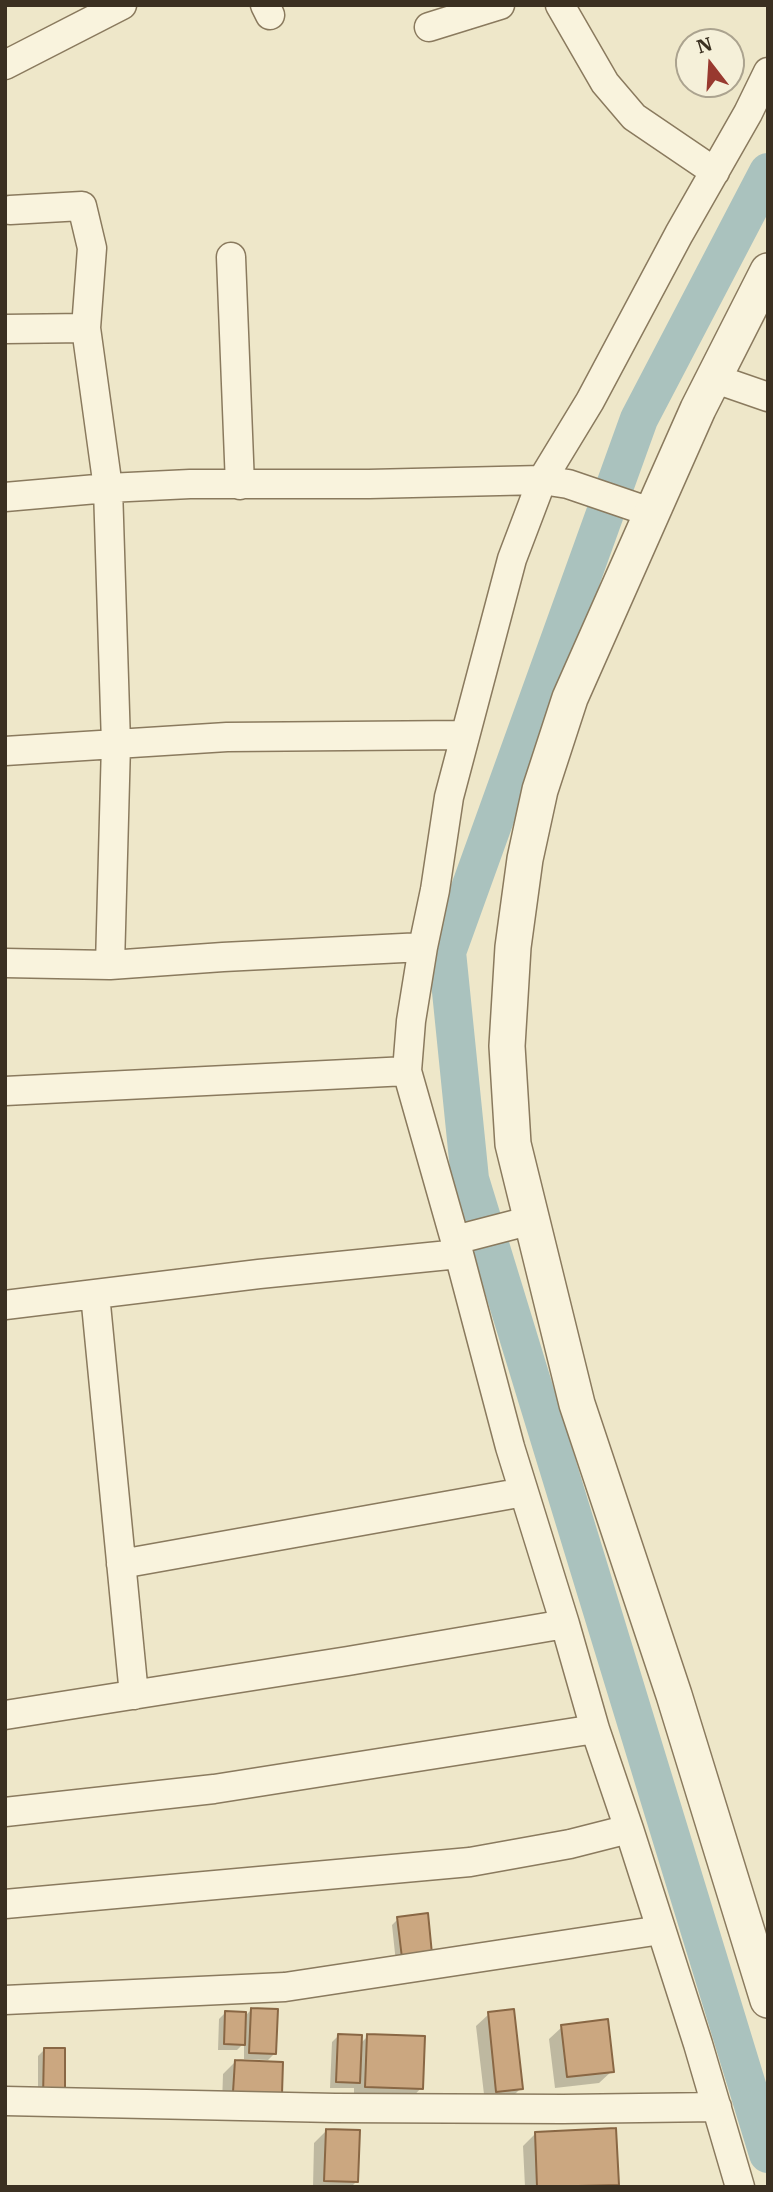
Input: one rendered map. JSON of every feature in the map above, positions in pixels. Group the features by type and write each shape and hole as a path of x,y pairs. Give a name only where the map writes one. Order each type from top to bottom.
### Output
{"street":[{"path":"5,65 122,5"},
{"path":"429,27 500,5"},
{"path":"561,5 605,83 634,117 715,172"},
{"path":"740,2187 661,1930 595,1729 510,1447 462,1243 407,1071 411,1021 449,797 512,559 555,482 590,401 768,72"},
{"path":"10,210 82,206 92,247 86,328 108,488 117,744 110,965"},
{"path":"231,257 240,485"},
{"path":"768,271 713,378 640,509 570,698 540,790 525,859 513,947 507,1046 520,1224 576,1404 674,1695 768,2000"},
{"path":"5,329 86,328"},
{"path":"713,378 768,397"},
{"path":"5,497 190,484 555,482 640,509"},
{"path":"5,751 227,737 465,735"},
{"path":"5,963 110,965 423,947"},
{"path":"5,1091 407,1071"},
{"path":"5,1305 259,1274 462,1243 520,1224"},
{"path":"94,1294 134,1695"},
{"path":"121,1564 524,1492"},
{"path":"5,1715 565,1624"},
{"path":"5,1812 214,1789 595,1729"},
{"path":"5,1904 470,1862 558,1847 629,1829"},
{"path":"5,2000 285,1987 661,1930"},
{"path":"5,2102 348,2108 716,2107"}],"building":[{"path":"428,1913 432,1954 402,1958 397,1917"},
{"path":"251,2008 278,2009 276,2054 249,2053"},
{"path":"514,2009 523,2089 496,2092 488,2012"},
{"path":"225,2011 246,2012 245,2045 224,2044"},
{"path":"608,2019 614,2072 567,2077 561,2025"},
{"path":"338,2034 362,2035 360,2083 336,2082"},
{"path":"367,2034 425,2036 423,2089 365,2087"},
{"path":"44,2048 65,2048 65,2098 43,2098"},
{"path":"235,2060 283,2062 282,2094 233,2092"},
{"path":"616,2128 619,2185 537,2187 535,2132"},
{"path":"326,2129 360,2130 358,2182 324,2181"}],"waterway":[{"path":"768,172 639,419 447,952 470,1179 768,2154"}]}
